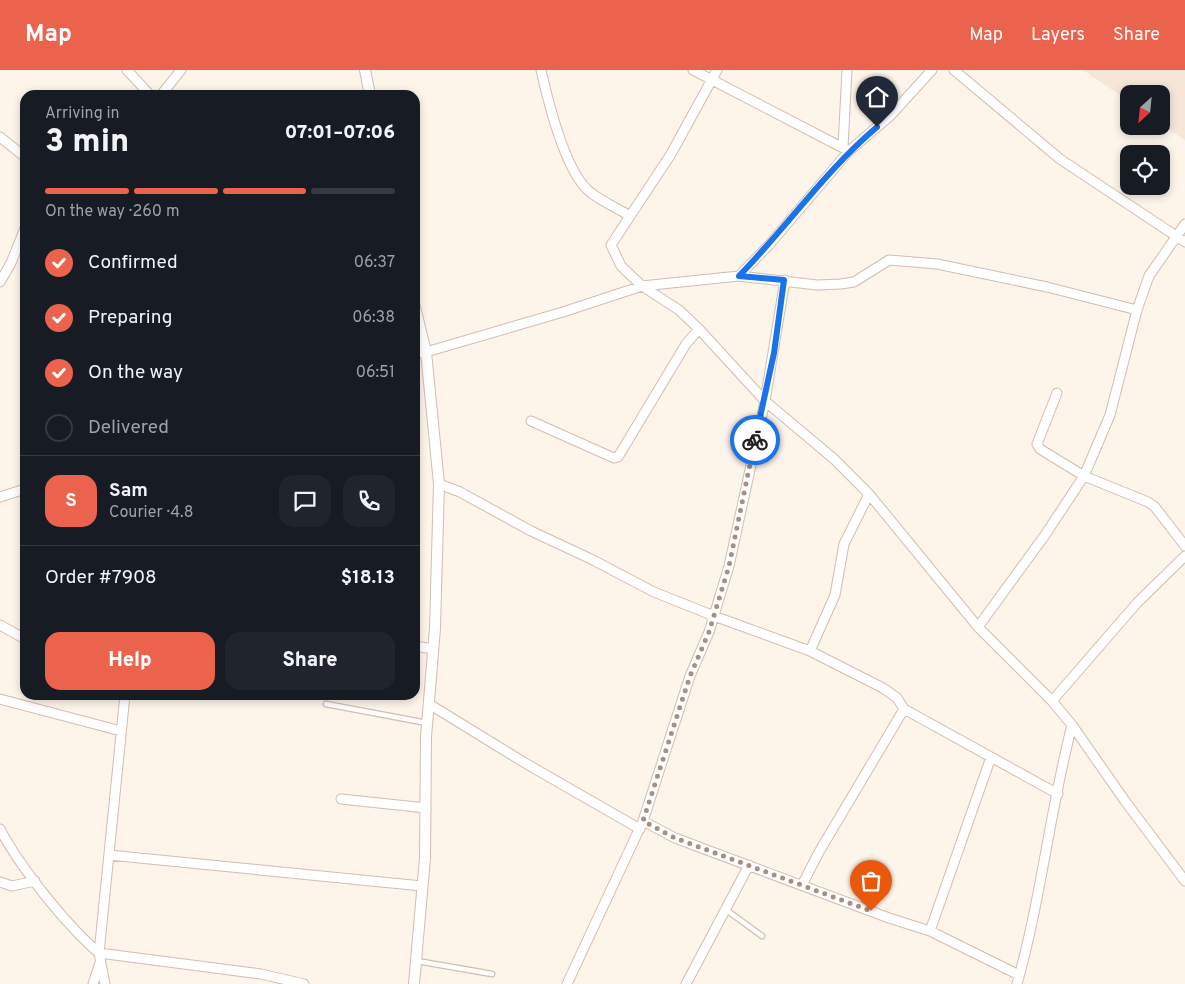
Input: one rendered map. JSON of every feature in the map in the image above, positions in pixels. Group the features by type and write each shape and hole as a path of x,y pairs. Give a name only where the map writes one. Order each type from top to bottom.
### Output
{"street":[{"path":"127,70 145,90"},
{"path":"165,90 181,70"},
{"path":"365,70 369,90"},
{"path":"541,70 548,100 569,160 580,180 589,192 630,216"},
{"path":"693,70 846,149"},
{"path":"716,70 671,154 611,245 621,266 642,286 679,310 765,401 834,459 869,494 978,627 1072,725 1124,801 1185,881"},
{"path":"846,149 847,70"},
{"path":"739,276 769,245 846,149 891,115 932,70"},
{"path":"954,70 1060,159 1185,242"},
{"path":"0,137 20,154"},
{"path":"978,627 1045,535 1084,476 1110,415 1137,310 1149,276 1185,224"},
{"path":"0,282 11,263 20,240"},
{"path":"414,984 426,808 427,723 433,649 439,484 420,352 564,312 642,286 739,276 817,284 840,284 854,282 889,260 937,264 1040,285 1137,310"},
{"path":"567,984 642,825 690,676 714,616 729,566 765,401 784,280"},
{"path":"531,421 614,458 618,457 686,344 699,329"},
{"path":"1057,393 1037,444 1046,454 1084,476 1148,502 1155,507 1185,546"},
{"path":"439,484 460,492 531,531 591,559 654,592 714,616 810,650 883,688 897,698 904,709 1058,794"},
{"path":"0,498 20,491"},
{"path":"810,650 836,595 844,544 869,494"},
{"path":"1052,702 1137,603 1185,556"},
{"path":"0,625 20,636"},
{"path":"420,647 433,649"},
{"path":"0,699 120,731"},
{"path":"93,984 100,957 124,700"},
{"path":"429,704 525,763 642,825 930,931 1018,980 1032,930 1072,725"},
{"path":"802,885 819,852 904,709"},
{"path":"930,931 991,757"},
{"path":"341,799 426,808"},
{"path":"0,829 35,880 100,957 105,984"},
{"path":"109,855 422,886"},
{"path":"686,984 724,908 749,865"},
{"path":"0,882 12,886 35,880"},
{"path":"100,957 261,974 304,984"}],"lane":[{"path":"326,704 427,723"},
{"path":"724,908 762,936"},
{"path":"416,961 492,974"}],"shaded area":[{"path":"1083,70 1185,70 1185,140 1170,130 1170,85 1120,85 1120,95"}],"way so far":[{"path":"755,440 729,566 709,632 690,676 643,821 675,838 871,911"}],"route":[{"path":"755,440 774,353 784,280 739,276 769,245 849,151 877,127"}]}
